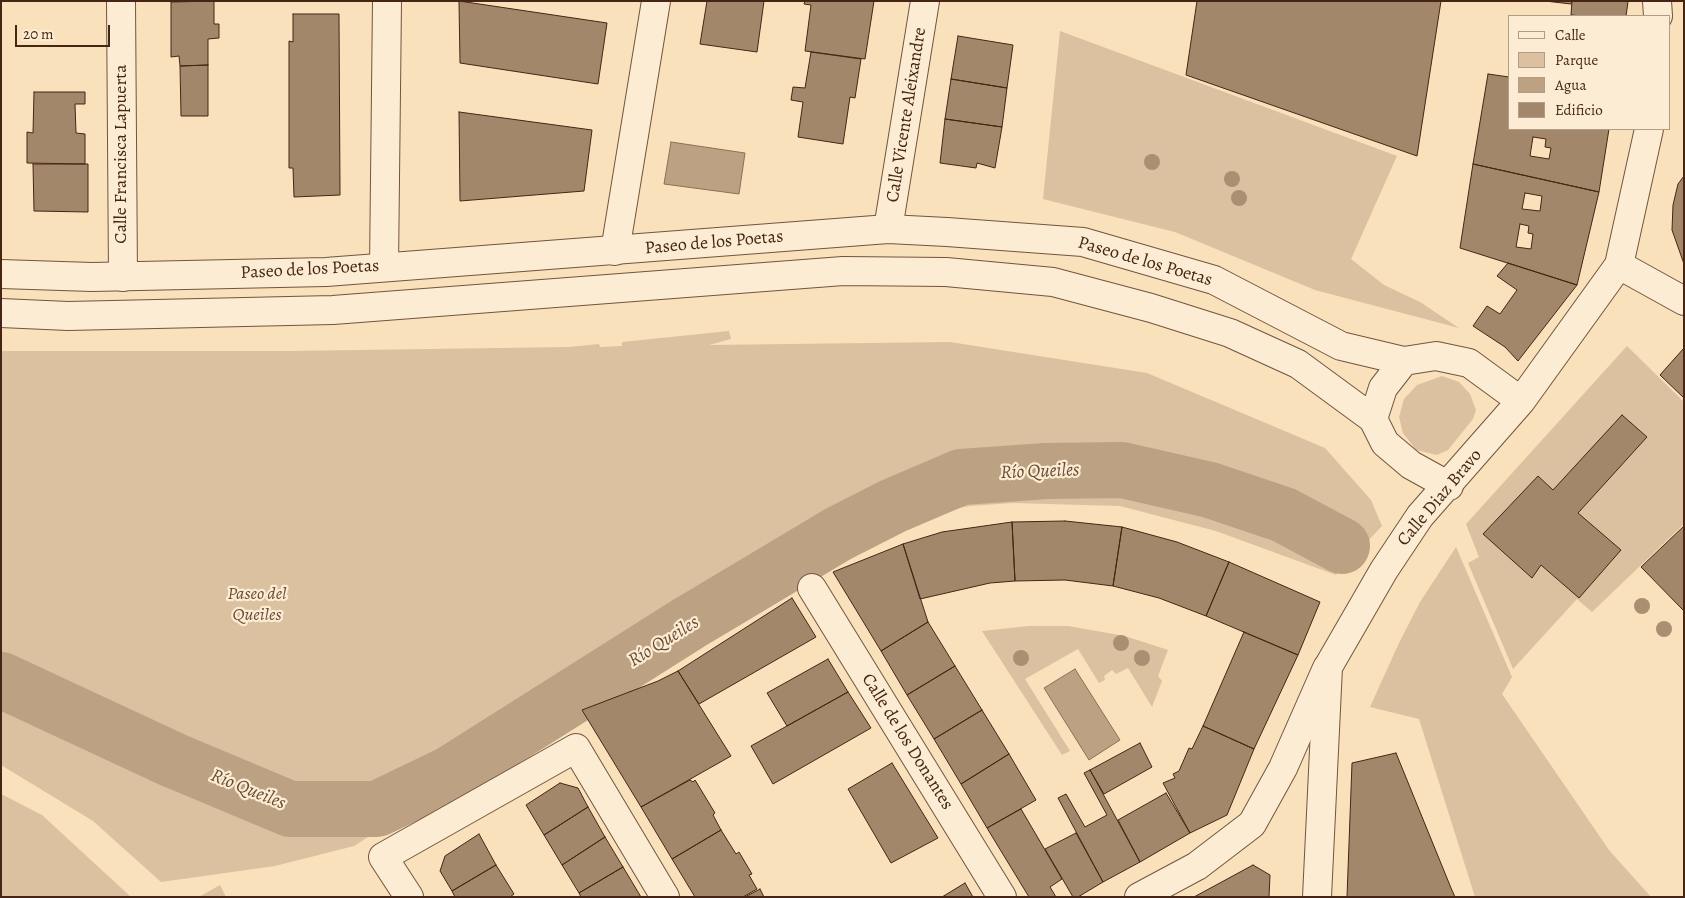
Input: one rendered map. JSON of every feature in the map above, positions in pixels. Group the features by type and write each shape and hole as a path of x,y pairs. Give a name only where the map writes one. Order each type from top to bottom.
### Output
{"street":[{"name":"Calle Francisca Lapuerta","path":"121,1 123,277"},
{"path":"384,267 387,1"},
{"path":"616,251 656,1"},
{"name":"Calle Vicente Aleixandre","path":"888,229 925,1"},
{"path":"1657,1 1658,15"},
{"name":"Calle Diaz Bravo","path":"1317,897 1328,667 1403,540 1420,516 1449,486 1521,401 1619,265 1649,130"},
{"name":"Paseo de los Poetas","path":"1,274 123,277 326,272 888,229 1083,242 1214,280 1341,346 1404,361 1436,356 1470,363 1521,401"},
{"path":"1619,265 1684,302"},
{"path":"1,313 68,316 333,310 843,271 946,272 1053,282 1151,308 1230,333 1298,364 1373,419 1386,443 1411,465 1449,486"},
{"path":"1373,419 1384,388 1404,361"},
{"name":"Calle de los Donantes","path":"812,588 1002,897"},
{"path":"1139,897 1196,866 1252,824 1283,768 1328,667"},
{"path":"409,897 383,857 576,748 665,897"}],"green space":[{"path":"1060,31 1397,156 1351,259 1384,285 1420,302 1459,328 1315,290 1175,232 1043,199"},
{"name":"Paseo del Queiles","path":"729,331 731,339 709,345 950,342 1147,373 1325,448 1371,500 1382,526 1336,575 1216,531 1120,506 1013,503 970,506 924,515 836,553 808,570 786,592 654,675 573,707 354,846 275,866 161,882 93,821 1,765 1,351 289,351 569,347 599,344 600,347 622,346 622,342"},
{"path":"1627,346 1684,402 1684,524 1592,612 1577,599 1513,669 1468,563 1479,557 1466,524"},
{"path":"1442,376 1459,382 1470,394 1476,410 1473,419 1448,450 1437,455 1416,450 1403,433 1399,417 1404,399 1417,385"},
{"path":"1456,547 1512,677 1502,694 1609,850 1651,897 1475,897 1419,719 1370,707 1420,602"},
{"path":"1029,626 1068,626 1125,636 1168,650 1158,676 1162,681 1152,707 1128,668 1116,674 1112,670 1104,676 1105,680 1099,683 1078,649 1025,679 1070,751 1062,755 982,631"},
{"path":"1,794 42,815 131,897 1,897"},
{"path":"220,885 226,897 199,897"}],"water":[{"path":"671,142 745,153 739,194 664,184"},
{"path":"1075,669 1120,740 1089,760 1044,688"}],"building":[{"path":"214,1 214,24 219,24 219,38 208,39 208,65 180,66 179,56 171,57 171,2"},
{"path":"459,1 607,23 598,84 460,63"},
{"path":"707,1 764,1 757,52 700,44"},
{"path":"805,1 874,1 865,59 805,51 811,5 804,4"},
{"path":"1197,1 1441,1 1417,156 1186,75"},
{"path":"1545,1 1572,1 1571,4"},
{"path":"1572,1 1628,1 1626,15 1571,15"},
{"path":"293,14 339,14 340,195 294,197 293,168 289,168 289,41 293,42"},
{"path":"958,36 1013,45 1007,88 951,79"},
{"path":"811,52 861,59 855,98 850,97 843,144 798,137 803,102 791,100 793,87 805,88"},
{"path":"208,65 208,116 181,116 180,66"},
{"path":"1488,74 1508,77 1508,130 1609,130 1599,192 1473,164","holes":["1533,137 1546,139 1545,147 1551,148 1549,159 1530,156"]},
{"path":"951,79 1007,88 1002,127 945,119"},
{"path":"34,92 85,92 85,104 75,104 76,133 85,134 85,164 27,163 27,132 33,133"},
{"path":"459,112 592,130 584,191 460,201"},
{"path":"945,119 1002,127 995,168 977,163 976,168 940,163"},
{"path":"33,164 88,164 88,212 34,211"},
{"path":"1473,164 1599,192 1577,285 1460,248","holes":["1525,193 1542,196 1540,211 1522,209","1520,224 1529,226 1528,233 1533,234 1531,249 1516,247"]},
{"path":"1684,176 1684,264 1672,230 1673,205 1678,184"},
{"path":"1508,263 1577,285 1518,361 1505,347 1473,326 1487,306 1500,314 1517,290 1497,276"},
{"path":"1684,348 1684,398 1660,375"},
{"path":"1622,415 1647,437 1578,513 1621,550 1579,598 1541,565 1532,578 1483,534 1538,476 1553,490"},
{"path":"1065,521 1122,527 1113,586 1065,580 1015,581 1012,522"},
{"path":"1012,522 1015,581 990,583 920,599 903,544 942,532"},
{"path":"1684,526 1684,611 1641,567"},
{"path":"1122,527 1177,542 1229,562 1206,616 1159,598 1113,586"},
{"path":"903,544 928,622 881,651 833,572"},
{"path":"1229,562 1320,602 1298,655 1206,616"},
{"path":"792,598 816,637 699,704 678,671"},
{"path":"928,622 955,666 907,695 881,651"},
{"path":"1244,632 1298,655 1254,749 1203,726"},
{"path":"828,659 848,692 787,726 767,693"},
{"path":"955,666 982,710 934,739 907,695"},
{"path":"678,671 731,756 641,807 582,710 658,681"},
{"path":"848,692 871,728 773,784 751,746"},
{"path":"982,710 1009,754 961,784 934,739"},
{"path":"1203,726 1254,749 1227,815 1190,833 1163,783 1175,778 1173,774 1179,771 1189,748 1192,749"},
{"path":"1140,743 1152,767 1104,794 1090,770"},
{"path":"1396,753 1455,897 1347,897 1352,763"},
{"path":"1009,754 1036,800 987,828 961,784"},
{"path":"892,763 938,838 891,863 848,789"},
{"path":"1090,770 1140,862 1103,882 1058,798 1066,794 1085,827 1107,815 1084,773"},
{"path":"690,780 693,782 695,780 715,813 713,815 721,830 672,859 641,807"},
{"path":"560,783 578,788 588,807 544,835 526,805"},
{"path":"1166,793 1190,833 1140,862 1118,820"},
{"path":"588,807 605,837 562,865 544,835"},
{"path":"1021,809 1062,879 1050,887 1056,897 1029,897 987,828"},
{"path":"721,830 736,854 739,852 752,874 749,875 757,889 743,897 695,897 672,859"},
{"path":"1076,833 1103,882 1078,897 1073,897 1045,849"},
{"path":"479,834 496,865 452,891 440,871 445,856"},
{"path":"605,837 623,867 579,893 562,865"},
{"path":"496,865 514,894 510,897 455,897 452,891"},
{"path":"1253,865 1270,875 1269,897 1194,897"},
{"path":"623,867 641,897 581,897 579,893"},
{"path":"965,883 973,897 942,897"},
{"path":"760,889 764,897 745,897"}],"waterway":[{"name":"Río Queiles","path":"1,680 173,760 290,809 377,809 450,774 689,623 838,534 893,506 961,477 1046,471 1122,470 1210,490 1284,515 1342,546"}]}
